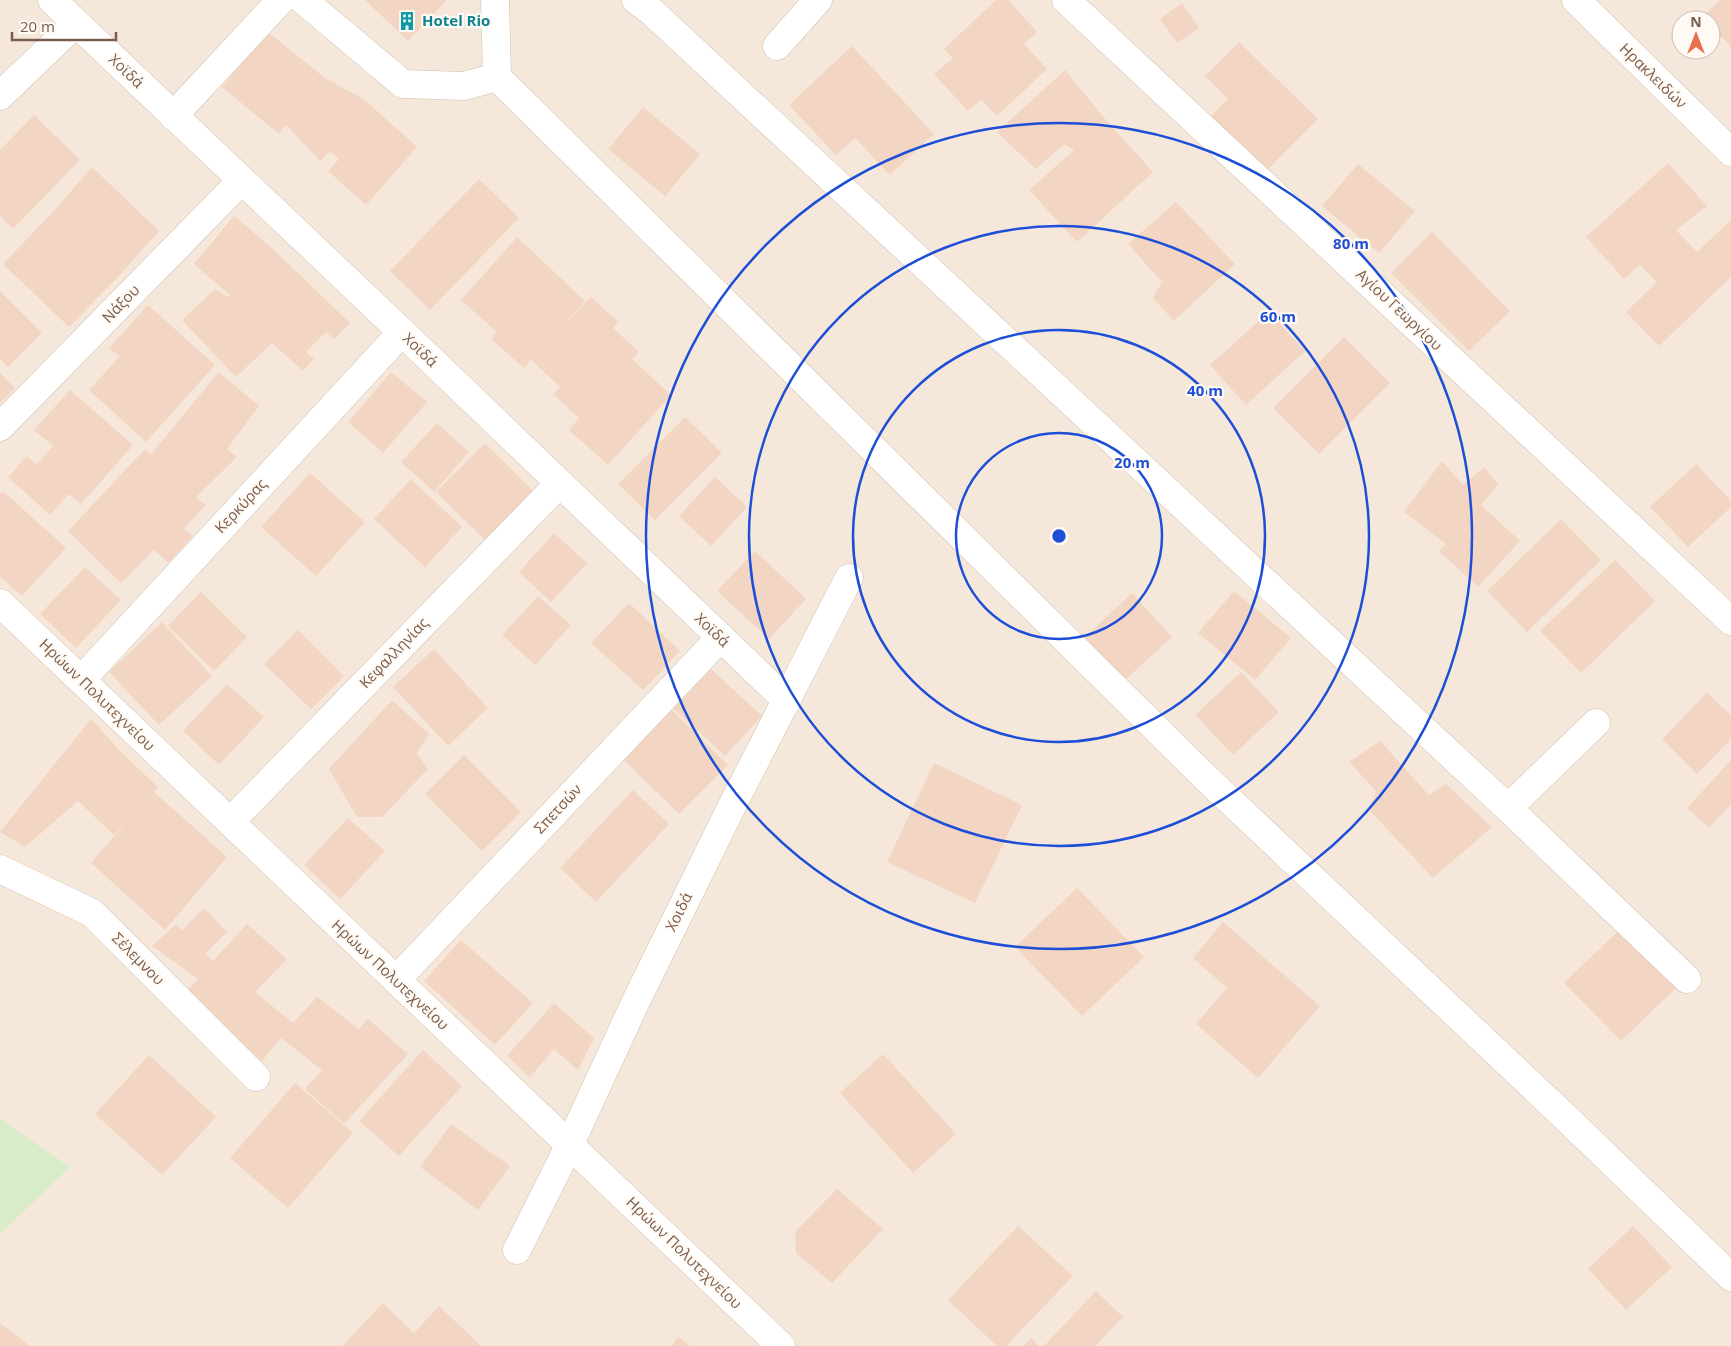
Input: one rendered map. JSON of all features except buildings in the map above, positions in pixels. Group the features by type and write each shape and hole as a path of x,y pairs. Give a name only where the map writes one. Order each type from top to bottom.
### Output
{"street":[{"name":"Χοϊδά","path":"52,0 787,701"},
{"path":"173,116 281,0"},
{"path":"303,0 404,84 464,86 497,77"},
{"path":"495,0 497,77 1206,778 1562,1114 1731,1277"},
{"path":"636,0 666,24 1508,808 1687,979"},
{"path":"777,46 818,0"},
{"name":"Αγίου Γεωργίου","path":"1066,0 1731,621"},
{"name":"Ηρακλειδών","path":"1576,0 1731,152"},
{"path":"0,96 76,23"},
{"name":"Νάξου","path":"0,427 241,181"},
{"name":"Κερκύρας","path":"81,680 402,332"},
{"name":"Κεφαλληνίας","path":"230,822 559,484"},
{"name":"Χοιδά","path":"517,1250 570,1144 640,992 849,578"},
{"name":"Ηρώων Πολυτεχνείου","path":"0,603 781,1346"},
{"name":"Σπετσών","path":"396,980 720,638"},
{"path":"1508,808 1596,723"},
{"name":"Σέλεμνου","path":"0,869 92,913 256,1077"}],"shaded area":[{"path":"0,0 1731,0 1731,1346 0,1346"}],"green space":[{"path":"0,1119 70,1167 0,1234"}],"place":[{"name":"Hotel Rio","path":"407,21"}]}
